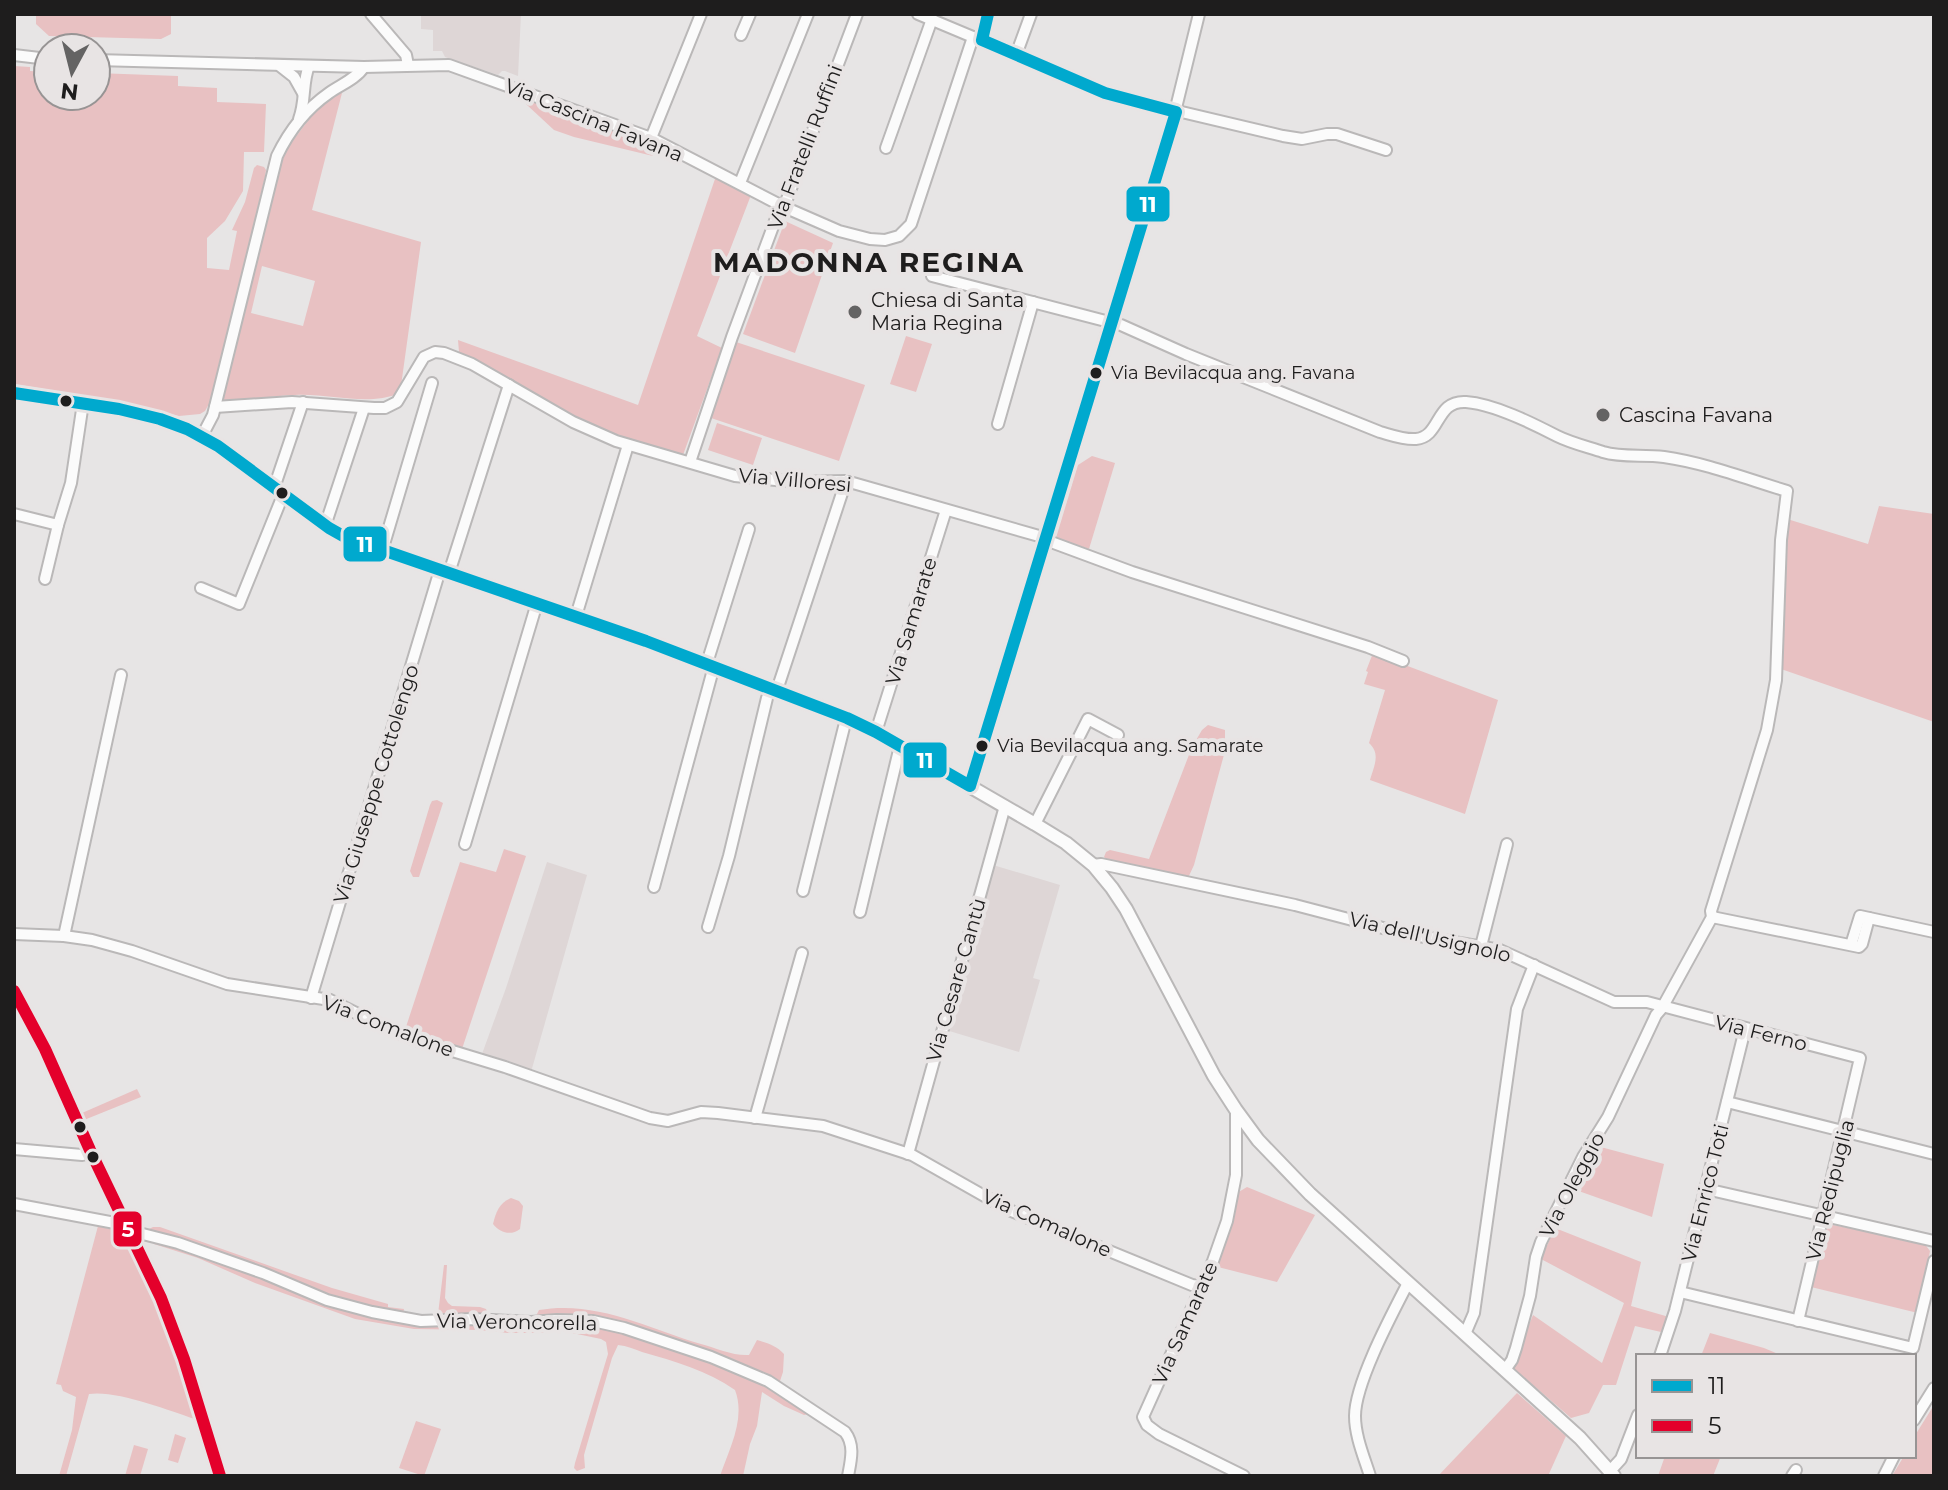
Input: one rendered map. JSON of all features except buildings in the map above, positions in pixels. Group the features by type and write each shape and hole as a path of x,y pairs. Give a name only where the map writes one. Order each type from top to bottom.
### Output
{"street":[{"path":"371,14 406,55 408,65"},
{"path":"651,138 701,14"},
{"path":"741,35 750,14"},
{"path":"740,183 808,14"},
{"name":"Via Fratelli Ruffini","path":"690,462 775,221 784,207 857,14"},
{"path":"918,14 1114,96 1293,138 1337,134 1386,150"},
{"path":"977,39 988,14"},
{"path":"1016,55 1031,14"},
{"path":"970,786 1176,112 1199,14"},
{"path":"886,148 932,19"},
{"name":"Via Cascina Favana","path":"112,60 364,67 453,66 651,138 812,220 853,235 885,240 902,234 912,220 977,39"},
{"path":"279,65 297,81 304,97"},
{"path":"299,121 309,66"},
{"path":"202,436 215,407 280,150 299,121 321,99 364,67"},
{"path":"932,276 1121,325 1186,354 1397,437 1421,438 1430,432 1453,402 1473,403 1532,422 1558,436 1607,453 1691,462 1787,491 1781,540 1777,669 1767,730 1711,911 1712,917 1662,1008"},
{"path":"998,424 1033,302"},
{"name":"Via Villoresi","path":"215,407 303,402 385,408 397,402 427,354 444,353 466,361 582,427 628,445 745,477 796,482 846,481 1046,538 1132,572 1403,661"},
{"path":"382,551 432,383"},
{"path":"445,572 509,385"},
{"path":"14,393 160,419 202,436 325,526 348,539 576,616 847,718 1035,824 1074,849 1093,865 1112,888 1209,1067 1258,1140 1291,1176 1505,1370 1597,1456 1612,1474 1636,1420"},
{"path":"201,588 239,604 279,492 303,402"},
{"path":"45,579 71,483 83,403"},
{"path":"325,526 364,408"},
{"path":"576,616 628,445"},
{"path":"708,927 774,689 846,481"},
{"name":"Via Samarate","path":"876,732 946,510"},
{"path":"14,514 58,525"},
{"path":"654,887 710,665 749,529"},
{"name":"Via Giuseppe Cottolengo","path":"311,998 445,572"},
{"path":"465,844 537,603"},
{"path":"64,936 121,675"},
{"path":"803,891 847,718"},
{"path":"1035,824 1088,719 1118,735"},
{"path":"860,912 900,746"},
{"name":"Via Cesare Cantù","path":"908,1154 1005,806"},
{"path":"1481,946 1507,844"},
{"name":"Via dell'Usignolo","path":"1093,865 1101,864 1295,905 1400,932 1505,951 1614,1002 1643,1002 1662,1008"},
{"path":"1712,917 1851,945 1859,917 1934,932"},
{"name":"Via Comalone","path":"14,934 92,940 227,984 330,1000 413,1039 505,1067 650,1118 668,1121 701,1112 823,1126 908,1154 1009,1210 1192,1285 1203,1286"},
{"path":"755,1118 802,953"},
{"path":"1465,1334 1474,1313 1518,1003 1534,965"},
{"path":"14,991 39,1034 91,1153 129,1226 170,1319 220,1476"},
{"name":"Via Ferno","path":"1662,1008 1860,1058"},
{"name":"Via Oleggio","path":"1505,1370 1516,1348 1541,1242 1662,1008"},
{"name":"Via Enrico Toti","path":"1661,1354 1671,1327 1745,1029"},
{"name":"Via Redipuglia","path":"1798,1321 1860,1058"},
{"path":"1727,1102 1934,1154"},
{"name":"Via Samarate","path":"1236,1110 1236,1175 1224,1231 1203,1286 1143,1417 1151,1428 1244,1476"},
{"path":"14,1149 82,1155 91,1153"},
{"path":"1706,1189 1934,1241"},
{"name":"Via Veroncorella","path":"14,1204 129,1226 263,1273 327,1300 372,1312 421,1321 593,1321 653,1336 768,1381 845,1432 852,1449 848,1476"},
{"path":"1680,1292 1913,1348 1934,1261"},
{"path":"1369,1475 1356,1427 1357,1399 1408,1283"},
{"path":"1916,1417 1934,1388"},
{"path":"1884,1476 1893,1458"}],"shaded area":[{"path":"36,14 171,14 171,34 161,39 112,38 112,32 45,32 36,24"},
{"path":"421,14 521,14 518,76 505,71 498,75 445,57 442,51 433,51 433,30 421,29"},
{"path":"14,66 30,67 32,71 32,112 112,112 112,74 178,76 178,86 217,88 217,102 266,104 264,152 244,152 243,191 225,221 207,238 207,268 229,270 237,231 232,230 245,202 254,168 257,165 264,167 265,177 211,405 200,414 179,416 118,401 14,384"},
{"path":"343,89 312,210 421,242 400,393 375,399 295,395 220,403 282,155 319,106","holes":["262,266 315,281 303,326 251,313"]},
{"path":"513,92 656,147 653,156 554,130"},
{"path":"716,176 751,195 697,336 722,348 683,455 638,444 587,423 459,352 458,340 638,405"},
{"path":"785,221 833,243 795,353 743,334"},
{"path":"906,336 932,344 916,392 890,384"},
{"path":"733,341 865,385 839,461 708,417"},
{"path":"717,423 762,438 753,465 708,450"},
{"path":"1092,456 1115,463 1089,549 1056,538 1078,465"},
{"path":"1879,506 1934,514 1934,722 1781,669 1784,518 1868,544"},
{"path":"1373,653 1498,700 1465,814 1370,780 1376,756 1369,743 1385,690 1364,684"},
{"path":"1208,725 1225,730 1225,751 1188,878 1107,860 1104,857 1110,850 1149,859 1192,747"},
{"path":"437,800 443,803 419,877 413,877 410,871 430,805"},
{"path":"504,849 526,856 462,1049 405,1030 460,862 496,872"},
{"path":"547,862 587,875 531,1072 482,1054"},
{"path":"993,865 1060,885 1033,978 1040,980 1019,1052 946,1030"},
{"path":"137,1089 141,1097 84,1120 82,1113"},
{"path":"1597,1146 1664,1164 1652,1217 1573,1189 1586,1159"},
{"path":"1247,1187 1315,1215 1277,1282 1218,1267 1237,1193"},
{"path":"511,1198 523,1206 520,1229 509,1233 493,1224 499,1208"},
{"path":"1828,1224 1924,1243 1930,1251 1918,1313 1811,1287"},
{"path":"98,1226 121,1231 127,1238 166,1327 195,1419 127,1398 89,1394 66,1476 59,1476 72,1430 76,1397 56,1384"},
{"path":"153,1227 388,1304 388,1307 404,1309 402,1319 421,1322 422,1314 438,1314 444,1265 447,1265 445,1298 448,1303 486,1309 490,1318 535,1318 539,1310 581,1309 622,1317 737,1354 749,1355 757,1340 784,1354 783,1372 777,1390 808,1414 784,1406 762,1392 757,1426 743,1476 720,1476 732,1445 739,1412 735,1390 690,1367 618,1345 584,1455 585,1468 577,1471 575,1463 608,1354 606,1342 601,1339 558,1330 508,1333 414,1329 355,1319 154,1244 149,1233"},
{"path":"1555,1228 1641,1262 1631,1306 1669,1317 1661,1332 1635,1326 1616,1385 1603,1385 1589,1413 1571,1418 1512,1367 1533,1315 1602,1363 1624,1303 1541,1259"},
{"path":"1710,1333 1778,1354 1702,1354"},
{"path":"1517,1393 1566,1436 1548,1476 1438,1476"},
{"path":"1934,1405 1934,1476 1892,1476 1903,1458 1916,1458 1916,1434"},
{"path":"416,1421 441,1429 424,1476 399,1468"},
{"path":"175,1434 186,1438 178,1463 168,1460"},
{"path":"134,1445 148,1449 140,1476 125,1476"},
{"path":"1664,1458 1720,1458 1713,1476 1658,1476"}],"transit line":[{"name":"11","path":"14,393 119,409 187,429 218,446 345,537 646,641 847,718 970,786 1176,112 1105,93 982,40 988,14"},
{"name":"5","path":"14,991 45,1049 161,1298 184,1359 220,1476"}],"place":[{"name":"Chiesa di Santa Maria Regina","path":"855,312"},
{"name":"Via Bevilacqua ang. Favana","path":"1096,373"},
{"name":"Cascina Favana","path":"1603,415"},
{"name":"Via Bevilacqua ang. Samarate","path":"982,746"}],"district":[{"name":"MADONNA REGINA","path":"869,262"}]}
